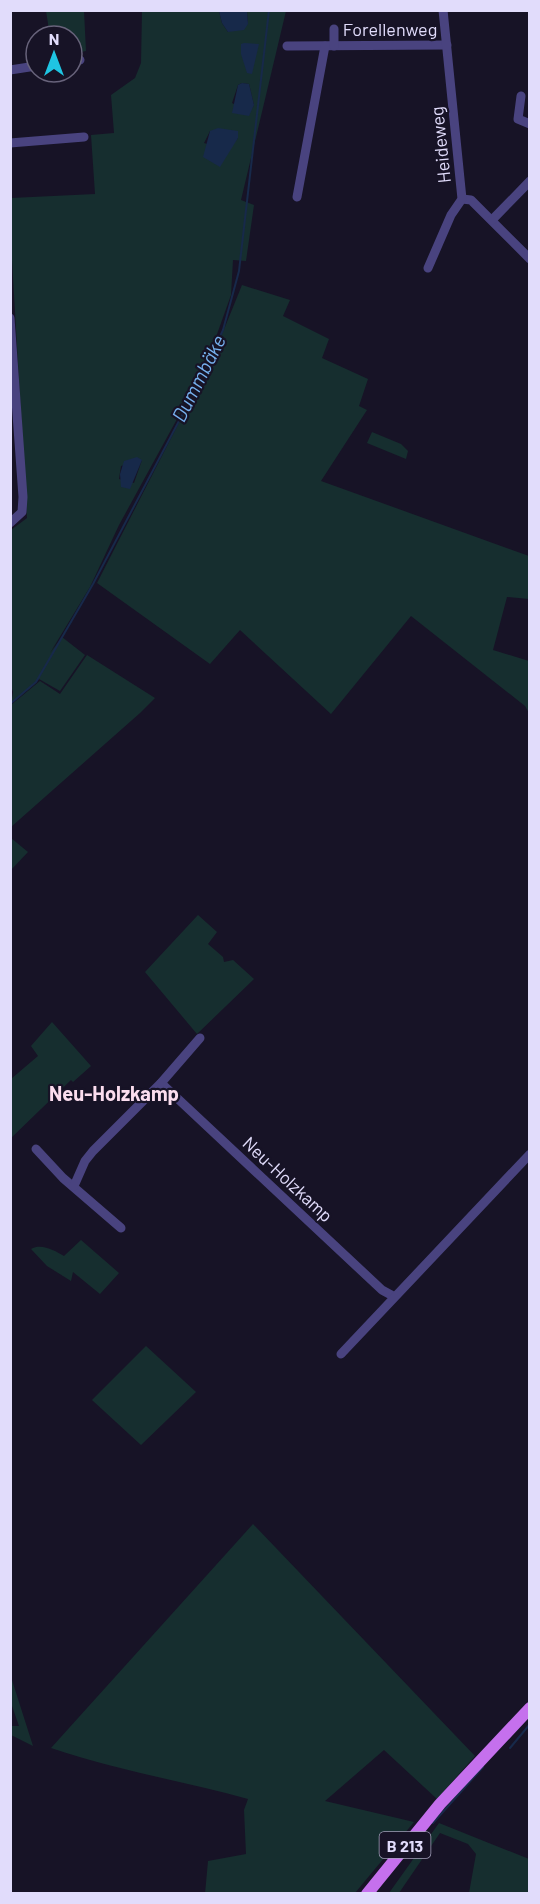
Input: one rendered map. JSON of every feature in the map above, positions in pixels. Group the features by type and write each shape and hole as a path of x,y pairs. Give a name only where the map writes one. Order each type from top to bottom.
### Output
{"main road":[{"name":"B 213","path":"367,1893 421,1826 530,1708"}],"street":[{"name":"Heideweg","path":"428,268 451,215 462,199 443,10"},
{"name":"Forellenweg","path":"329,46 334,29"},
{"name":"Forellenweg","path":"287,46 447,45"},
{"path":"297,197 329,46"},
{"path":"521,96 518,119 530,124"},
{"path":"10,142 84,137"},
{"path":"492,220 530,181"},
{"path":"462,199 471,200 530,259"},
{"path":"10,318 23,497 22,512 10,523"},
{"path":"74,1186 89,1156 161,1083 200,1038"},
{"name":"Neu-Holzkamp","path":"161,1083 382,1290 393,1296"},
{"path":"36,1149 121,1228"},
{"path":"340,1354 530,1154"}],"green space":[{"path":"46,11 84,11 86,51 84,51 84,24 48,24"},
{"path":"142,11 219,11 222,23 228,32 248,24 247,11 286,11 241,200 254,205 246,261 233,260 231,295 216,337 194,388 119,525 90,587 50,653 62,637 85,655 60,691 39,679 11,704 13,692 11,686 11,530 27,518 11,243 11,198 95,194 91,135 114,133 111,95 135,78 141,63","holes":["249,84 254,105 250,112 232,103 238,85","210,131 238,138 228,151 204,143","142,460 134,483 119,479 121,466"]},
{"path":"242,285 290,300 283,316 329,339 322,358 368,379 359,406 367,410 321,481 529,556 529,599 507,597 493,650 529,661 529,713 525,706 411,616 331,714 240,630 210,664 97,583 214,354"},
{"path":"372,432 401,444 408,451 406,459 367,443"},
{"path":"87,655 155,698 11,827 11,705 40,681 60,694"},
{"path":"11,838 28,852 11,870"},
{"path":"198,915 217,932 208,944 223,957 224,962 233,960 254,979 197,1034 145,972"},
{"path":"52,1022 91,1066 73,1082 71,1080 11,1138 11,1079 38,1056 31,1046"},
{"path":"81,1240 119,1273 100,1294 73,1272 71,1281 47,1266 31,1249 44,1247 64,1256"},
{"path":"146,1346 196,1392 141,1445 92,1400"},
{"path":"253,1524 475,1756 437,1799 384,1750 325,1801 414,1822 355,1893 205,1894 208,1861 246,1854 244,1810 248,1799 100,1763 51,1748"},
{"path":"11,1677 33,1746 11,1735 11,1726 19,1726 11,1703"},
{"path":"439,1823 529,1859 529,1893 469,1893 476,1854 468,1844 440,1833 399,1893 389,1893"}],"water":[{"path":"219,11 247,11 248,24 244,30 228,32 222,23"},
{"path":"241,44 259,44 252,74 247,73 241,54"},
{"path":"249,84 254,105 249,116 232,113 238,85"},
{"path":"218,128 238,131 238,138 220,167 203,157 210,131"},
{"path":"137,457 142,460 130,489 121,487 120,474 124,461"}],"waterway":[{"name":"Dummbäke","path":"10,704 36,682 93,584 198,385 223,330 239,271 269,10"},
{"path":"510,1748 530,1724"},
{"path":"433,1823 483,1767"}],"district":[{"name":"Neu-Holzkamp","path":"114,1093"}]}
